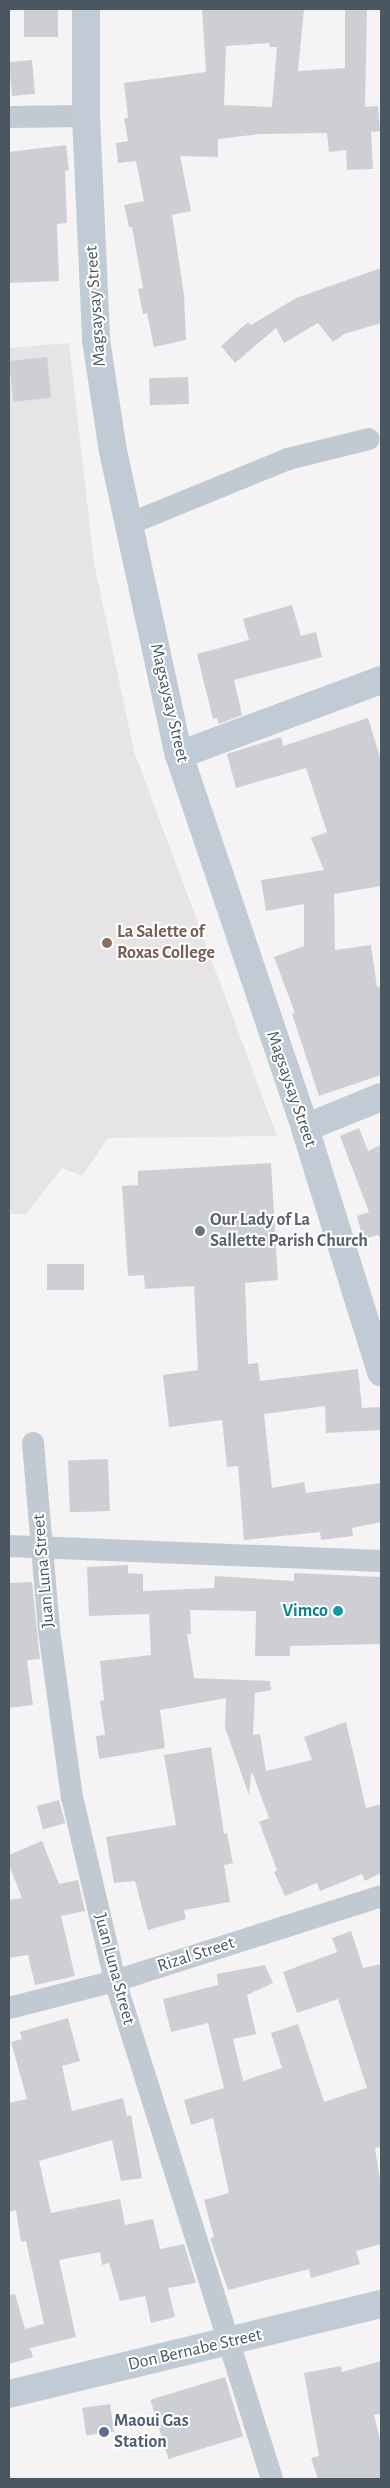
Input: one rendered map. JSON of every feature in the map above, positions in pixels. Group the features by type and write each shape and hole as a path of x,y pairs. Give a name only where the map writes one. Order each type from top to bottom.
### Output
{"street":[{"name":"Magsaysay Street","path":"86,9 86,116 96,340 113,451 179,755 305,1128 381,1372"},
{"path":"9,117 86,116"},
{"path":"129,524 288,459 370,439"},
{"path":"179,755 381,680"},
{"path":"305,1128 381,1097"},
{"name":"Juan Luna Street","path":"33,1443 40,1545 72,1797 115,1980 227,2343 272,2479"},
{"path":"9,1546 40,1545 381,1561"},
{"name":"Rizal Street","path":"9,2008 115,1980 381,1896"},
{"name":"Don Bernabe Street","path":"9,2394 227,2343 381,2304"}],"shaded area":[{"name":"La Salette of Roxas College","path":"69,343 94,563 134,751 277,1136 108,1138 82,1176 62,1168 26,1214 9,1214 9,348"}],"building":[{"path":"24,9 58,9 58,37 24,37"},
{"path":"202,9 304,9 298,71 345,68 345,9 367,9 365,107 378,106 380,131 371,132 373,169 347,170 346,150 329,152 327,133 260,134 218,139 218,157 180,156 191,211 172,215 184,295 186,340 154,347 147,313 143,314 138,289 143,288 132,227 129,227 124,205 144,201 136,161 118,163 116,143 128,141 124,118 128,118 124,83 206,72","holes":["269,43 270,47 277,47 272,107 224,105 226,46"]},
{"path":"32,60 35,94 12,96 9,62"},
{"path":"66,145 69,170 65,171 67,223 57,224 59,281 9,283 9,152"},
{"path":"381,268 381,323 344,334 333,342 318,323 284,343 276,328 235,363 221,346 248,322 251,325 296,298"},
{"path":"47,357 51,398 13,402 9,361"},
{"path":"188,377 189,404 150,405 149,378"},
{"path":"292,605 301,636 316,632 322,657 234,680 242,715 219,724 217,718 213,719 197,654 249,640 243,619"},
{"path":"368,718 381,760 381,886 334,894 335,950 371,945 377,987 381,986 381,1075 319,1096 292,1014 295,1013 274,957 304,946 304,904 266,911 261,880 324,870 311,838 327,832 306,768 236,788 227,754 281,737 283,746"},
{"path":"359,1128 368,1151 381,1145 381,1238 378,1235 363,1239 357,1216 369,1212 340,1136"},
{"path":"271,1163 278,1280 245,1283 248,1364 258,1363 260,1381 358,1369 362,1408 381,1407 381,1430 326,1433 325,1406 264,1414 272,1488 304,1482 306,1493 381,1483 381,1522 352,1528 353,1536 321,1540 320,1532 244,1540 238,1466 227,1467 222,1420 169,1427 163,1375 198,1370 194,1286 145,1289 144,1275 128,1276 122,1186 138,1185 138,1171"},
{"path":"47,1264 84,1264 84,1290 47,1290"},
{"path":"108,1459 110,1511 70,1512 68,1460"},
{"path":"128,1565 128,1573 143,1574 143,1591 214,1588 215,1576 294,1581 294,1573 381,1577 381,1644 290,1646 290,1656 255,1656 256,1611 190,1610 191,1634 187,1634 194,1678 270,1681 271,1690 255,1693 253,1735 260,1734 266,1771 312,1760 304,1737 346,1722 366,1808 381,1804 381,1873 365,1881 362,1874 320,1891 317,1883 285,1896 274,1872 277,1870 259,1822 269,1818 253,1774 263,1772 251,1774 249,1795 225,1728 226,1698 160,1710 165,1748 99,1759 96,1736 105,1735 100,1701 104,1700 100,1661 151,1655 149,1614 89,1616 87,1567"},
{"path":"32,1582 40,1659 27,1660 33,1705 9,1708 9,1583"},
{"path":"211,1747 224,1834 227,1833 233,1863 224,1865 230,1902 184,1910 186,1919 148,1930 135,1881 114,1883 106,1837 176,1825 164,1755"},
{"path":"59,1800 65,1823 43,1829 37,1806"},
{"path":"42,1841 59,1884 78,1880 85,1911 61,1916 75,1976 35,1985 28,1955 9,1958 9,1900 22,1898 9,1865 9,1855"},
{"path":"351,1931 363,1968 381,1964 381,2147 375,2148 381,2186 381,2244 356,2251 360,2264 311,2278 309,2269 228,2290 210,2238 214,2237 204,2200 229,2193 213,2118 191,2125 184,2100 224,2088 208,2023 171,2032 163,1999 218,1985 217,1974 265,1965 273,1983 247,1995 256,2034 233,2039 243,2081 282,2068 271,2033 298,2024 324,2102 367,2088 338,1999 297,2013 283,1972 337,1952 332,1938"},
{"path":"68,2018 80,2061 62,2066 72,2111 123,2098 127,2116 131,2115 142,2178 121,2181 112,2140 39,2161 51,2213 120,2199 125,2225 153,2219 160,2249 184,2244 196,2283 168,2288 175,2317 151,2323 145,2296 120,2301 109,2263 102,2265 100,2252 59,2260 76,2337 30,2348 33,2357 9,2364 9,2295 15,2294 25,2329 44,2324 26,2241 21,2242 16,2210 9,2212 9,2103 27,2099 11,2042 22,2039 20,2032"},
{"path":"381,2361 381,2413 374,2415 381,2444 381,2479 318,2479 311,2458 319,2456 304,2373 341,2366 342,2372"},
{"path":"225,2377 243,2436 169,2459 150,2400"},
{"path":"110,2404 114,2432 86,2436 82,2408"}],"place":[{"name":"La Salette of Roxas College","path":"107,943"},
{"name":"Our Lady of La Sallette Parish Church","path":"200,1231"},
{"name":"Vimco","path":"338,1611"},
{"name":"Maoui Gas Station","path":"104,2432"}]}
